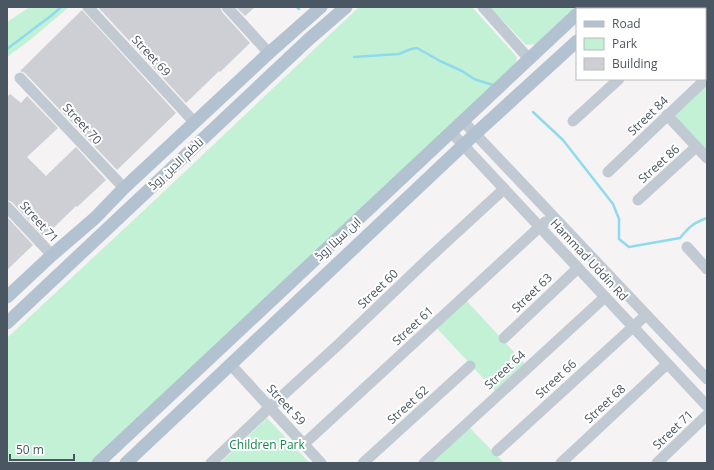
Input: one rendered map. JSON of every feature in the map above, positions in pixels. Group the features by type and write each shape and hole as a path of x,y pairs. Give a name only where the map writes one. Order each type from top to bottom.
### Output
{"main road":[{"name":"ناظم الدین روڈ","path":"7,297 95,218 124,188 296,28 321,7"},
{"name":"ناظم الدین روڈ","path":"7,323 308,40 346,7"},
{"name":"ابن سینا روڈ","path":"98,463 576,15"},
{"path":"567,24 576,35"},
{"path":"296,28 308,40"},
{"name":"ابن سینا روڈ","path":"126,463 463,145 576,42"}],"street":[{"name":"Street 69","path":"88,7 195,123"},
{"path":"227,7 269,53"},
{"path":"483,7 529,59"},
{"name":"Street 70","path":"20,78 124,188"},
{"path":"573,121 618,80"},
{"name":"Street 84","path":"608,172 705,80"},
{"path":"667,115 707,158"},
{"name":"Hammad Uddin Rd","path":"463,121 707,379"},
{"name":"Hammad Uddin Rd","path":"451,132 707,406"},
{"name":"Street 86","path":"638,200 696,147"},
{"name":"Street 60","path":"211,463 504,189"},
{"name":"Street 71","path":"7,207 52,256"},
{"name":"Street 61","path":"304,444 553,216"},
{"path":"687,247 707,269"},
{"name":"Street 63","path":"504,338 578,268"},
{"name":"Street 64","path":"424,463 605,297"},
{"name":"Street 66","path":"497,451 646,315"},
{"name":"Street 68","path":"561,463 668,364"},
{"name":"Street 59","path":"231,365 321,463"},
{"name":"Street 62","path":"363,463 470,366"},
{"name":"Street 71","path":"657,463 707,415"}],"green space":[{"path":"30,7 69,7 30,40 7,57 7,22"},
{"path":"359,7 472,7 517,57 515,65 92,463 7,463 7,338"},
{"path":"490,7 575,7 536,44 526,45"},
{"path":"707,84 707,154 672,117"},
{"path":"465,299 525,364 495,391 435,326"},
{"name":"Children Park","path":"267,418 310,463 220,463"},
{"path":"468,426 504,463 428,463"}],"building":[{"path":"98,7 220,7 222,12 250,43 186,103"},
{"path":"236,7 255,7 245,16"},
{"path":"82,10 176,113 117,170 25,73 20,71"},
{"path":"10,94 21,103 27,96 58,128 27,157 46,176 76,147 106,180 44,237 12,202 7,200 7,97"},
{"path":"7,217 33,245 7,270"}],"waterway":[{"path":"7,49 61,7"},
{"path":"354,57 399,54 417,48 462,71 474,79 493,85"},
{"path":"533,112 563,140 613,204 619,219 619,239 629,247 680,238 692,226 707,218"}]}
